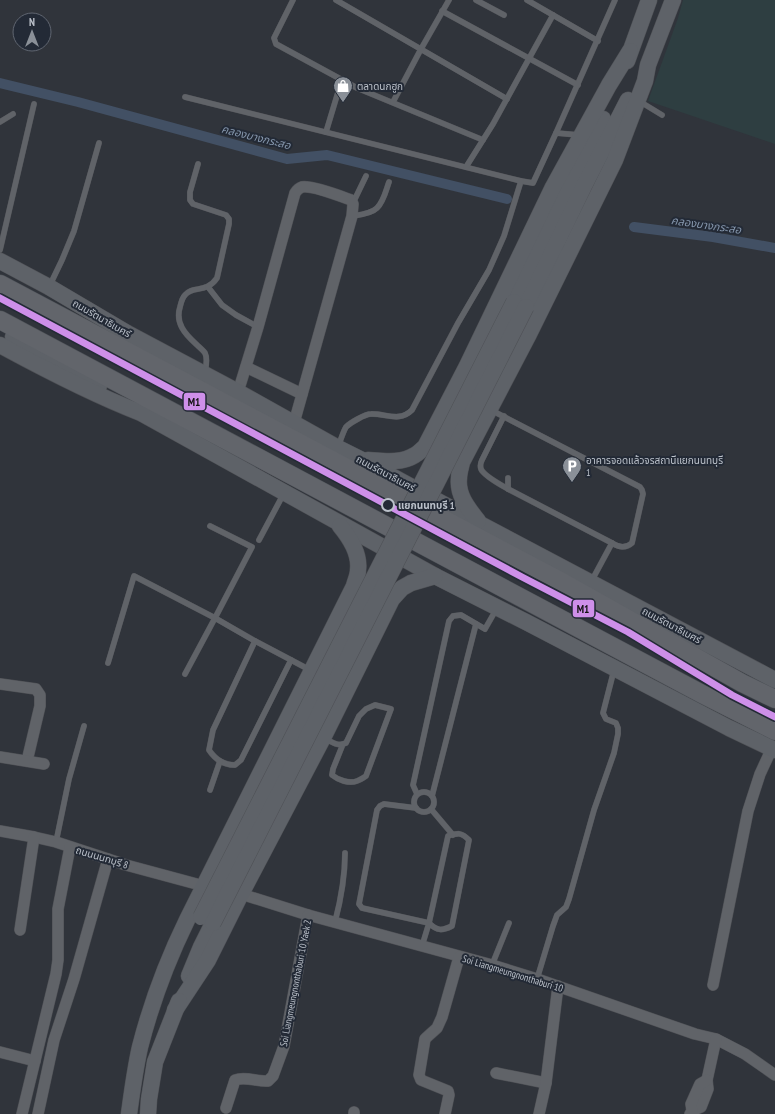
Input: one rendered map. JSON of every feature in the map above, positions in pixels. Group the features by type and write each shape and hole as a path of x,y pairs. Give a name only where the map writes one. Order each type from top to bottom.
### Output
{"main road":[{"path":"520,305 622,77 649,0"},
{"path":"425,447 433,466 442,470 450,471 462,462 496,413 529,334 615,160 673,0"},
{"path":"362,460 390,462 403,460 415,455 425,447 467,366 553,187 609,85 630,51"},
{"path":"152,1009 188,944 207,920 520,305 585,184 628,99 648,66"},
{"path":"0,261 54,298 74,324"},
{"path":"0,273 54,298"},
{"name":"ถนนรัตนาธิเบศร์","path":"0,284 557,579 735,679 775,699"},
{"name":"ถนนรัตนาธิเบศร์","path":"54,298 101,325 127,333 205,374 338,448 775,680"},
{"path":"0,320 702,694 774,743"},
{"path":"0,342 30,346 93,382 141,413 435,576 729,728 774,743"},
{"path":"0,342 69,382 141,413"},
{"path":"462,462 458,478 459,490 463,500 480,524"},
{"path":"130,1114 140,1048 172,952 354,586 358,569 357,559 352,541 339,523"},
{"path":"354,586 364,576 374,574 382,577 389,583 392,592 392,599"},
{"path":"175,1010 208,960 323,738 392,599 402,588 411,583 435,576"},
{"path":"148,1114 149,1099 156,1062 201,946 207,920"}],"street":[{"path":"238,392 258,327 295,193 298,189 311,187 351,200 353,204 352,216 294,423"},
{"path":"246,367 302,394"},
{"path":"0,684 36,689 40,695 40,706 27,761"},
{"path":"713,985 748,811 760,774 774,743"},
{"path":"0,757 44,764"},
{"name":"ถนนนนทบุรี 8","path":"0,831 56,842 108,859 204,886"},
{"path":"20,930 34,837"},
{"path":"22,1114 56,974 58,960 58,908 70,847"},
{"path":"38,1114 54,1040 74,979 108,859"},
{"name":"Soi Liangmeungnonthaburi 10","path":"241,894 308,915 492,965 558,986 696,1034 716,1039 744,1054 775,1076"},
{"name":"Soi Liangmeungnonthaburi 10 Yaek 2","path":"226,1108 235,1080 240,1078 262,1082 268,1081 273,1076 284,1046 308,915"},
{"path":"445,1114 449,1095 448,1091 421,1080 419,1076 425,1039 437,1028 442,1017 459,957"},
{"path":"539,1114 546,1084 558,986"},
{"path":"691,1113 701,1107 708,1089 707,1080 716,1039"},
{"path":"0,1052 35,1061"},
{"path":"496,1073 546,1084"}],"lane":[{"path":"293,0 274,38 276,44 358,88 483,140"},
{"path":"336,0 507,99"},
{"path":"393,102 421,48 449,0"},
{"path":"476,0 504,15"},
{"path":"527,0 598,41"},
{"path":"185,97 533,183 598,41 615,0"},
{"path":"442,11 529,60 578,85"},
{"path":"466,167 507,99 553,15"},
{"path":"326,132 342,79"},
{"path":"638,100 662,115"},
{"path":"0,250 34,104"},
{"path":"0,122 13,114"},
{"path":"556,133 582,135"},
{"path":"54,298 62,260 74,231 99,143"},
{"path":"198,164 190,192 190,200 193,204 226,216 229,219 216,278 208,287 191,291 184,295 178,312 180,325 187,336 206,355 205,374"},
{"path":"353,204 366,176"},
{"path":"338,448 346,427 357,419 370,414 391,417 407,415 412,410 458,323 489,270 504,236 521,181"},
{"path":"352,216 376,209 384,198 389,182"},
{"path":"208,287 222,305 236,315 258,327"},
{"path":"496,413 640,487 643,494 632,544 628,547 622,548 612,544 599,534 508,489 485,474 481,470 481,465 496,413"},
{"path":"508,478 508,489"},
{"path":"259,540 284,492"},
{"path":"185,674 252,547 210,526"},
{"path":"591,582 612,544"},
{"path":"108,664 134,576 215,618 255,642 312,672"},
{"path":"417,794 413,785 449,621 453,616 461,615 485,629 497,607"},
{"path":"422,946 429,923 448,836 456,833 464,835 469,840 452,926 445,930 434,929 429,923 362,908 359,904 377,810 384,804 416,808 425,812 431,809 434,803 432,796 476,624"},
{"path":"255,642 213,730 209,750 213,756 220,761 230,765 235,765 241,760 291,660"},
{"path":"537,979 557,915 566,907 569,899 594,810 614,753 618,734 617,725 616,723 606,719 603,713 615,668"},
{"path":"323,738 339,745 346,743 359,716 366,709 374,705 391,709 366,776 357,781 349,782 336,778 332,775 343,744"},
{"path":"56,842 69,779 84,726"},
{"path":"210,790 220,761"},
{"path":"416,808 414,800 417,794 420,792 427,792 432,796"},
{"path":"431,809 453,835"},
{"path":"335,922 344,882 345,853"},
{"path":"492,965 509,923"}],"shaded area":[{"path":"683,0 775,0 775,144 648,101"}],"waterway":[{"name":"คลองบางกระสอ","path":"0,83 78,102 287,159 327,155 507,199"},
{"name":"คลองบางกระสอ","path":"634,227 713,237 775,248"}],"transit line":[{"name":"M1","path":"0,298 522,577 628,632 732,695 775,717"}],"place":[{"name":"ตลาดนกฮูก","path":"343,103"},
{"name":"อาคารจอดแล้วจรสถานีแยกนนทบุรี 1","path":"572,483"},
{"name":"แยกนนทบุรี 1","path":"388,505"}]}
